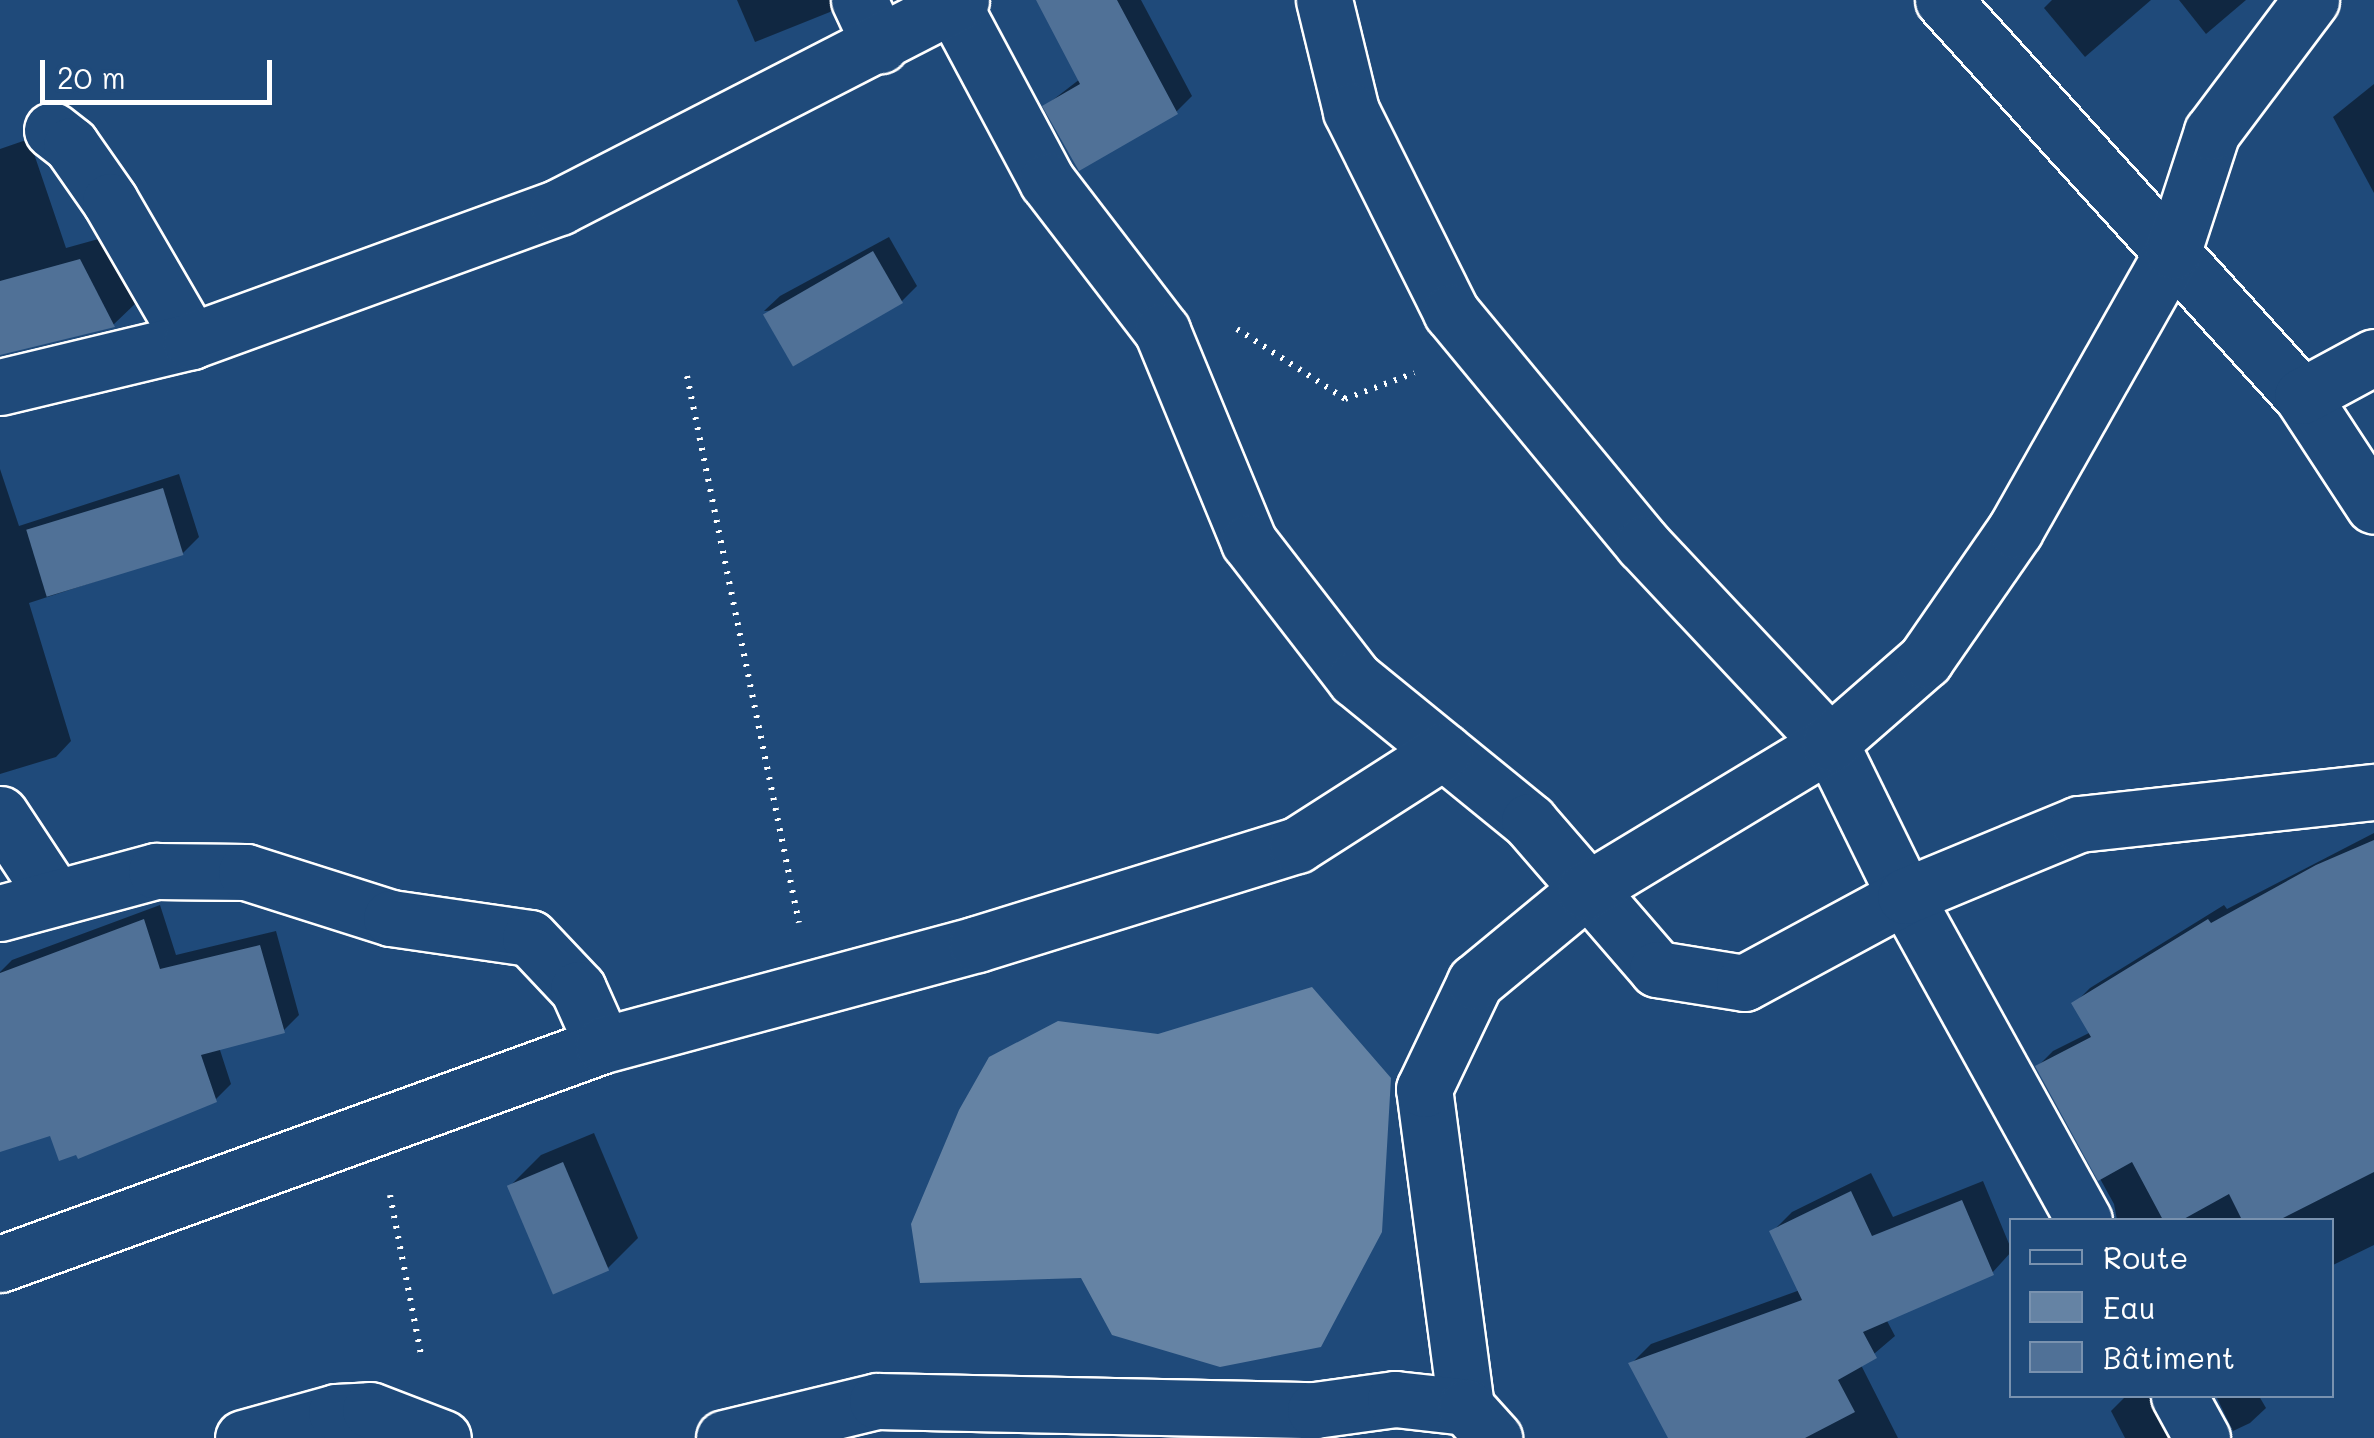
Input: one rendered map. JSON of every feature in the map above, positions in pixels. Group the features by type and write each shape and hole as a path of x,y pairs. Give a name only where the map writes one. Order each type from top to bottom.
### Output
{"street":[{"path":"1943,0 2302,396 2374,506"},
{"path":"724,1438 878,1401 1315,1410 1395,1399 1480,1422 1424,1090 1475,982 1585,891 1830,743 1925,660 2015,530 2173,251 2212,132 2311,0"},
{"path":"0,387 191,341 559,207 870,22 957,3 1047,181 1162,331 1249,542 1355,679 1529,821 1585,891 1657,969 1744,984 1905,896 2080,824 2374,792"},
{"path":"1314,10 1351,111 1451,312 1643,544 1830,743 1905,896 2083,1218"},
{"path":"52,130 71,145 110,201 191,341"},
{"path":"2302,396 2374,358"},
{"path":"0,1264 604,1045 976,944 1297,845 1444,752"},
{"path":"0,814 54,896"},
{"path":"0,913 156,871 246,872 391,918 530,938 578,989 604,1045"},
{"path":"2180,1398 2202,1438"},
{"path":"243,1438 336,1412 370,1410 440,1437"}],"path":[{"path":"1228,323 1345,399 1481,348"},
{"path":"687,376 812,988"},
{"path":"376,1125 440,1437"}],"water":[{"path":"1312,987 1391,1078 1382,1232 1321,1347 1220,1367 1112,1335 1081,1278 920,1283 911,1224 959,1110 989,1057 1058,1021 1158,1034"}],"building":[{"path":"1036,0 1117,0 1178,114 1079,171 1042,106 1080,84"},
{"path":"873,251 903,303 793,366 763,314"},
{"path":"80,259 115,327 0,355 0,281"},
{"path":"163,488 183,555 47,597 26,530"},
{"path":"2374,840 2374,1172 2283,1218 2241,1218 2229,1194 2186,1218 2162,1218 2132,1162 2098,1181 2035,1066 2091,1037 2071,1003 2208,919 2211,923 2316,865"},
{"path":"144,919 160,969 260,945 285,1033 201,1055 217,1102 78,1159 76,1155 59,1161 50,1136 0,1152 0,973"},
{"path":"563,1162 609,1271 553,1294 507,1186"},
{"path":"1851,1191 1872,1236 1962,1200 1994,1275 1863,1332 1877,1358 1838,1380 1855,1412 1805,1438 1668,1438 1628,1363 1802,1300 1769,1231"}]}
